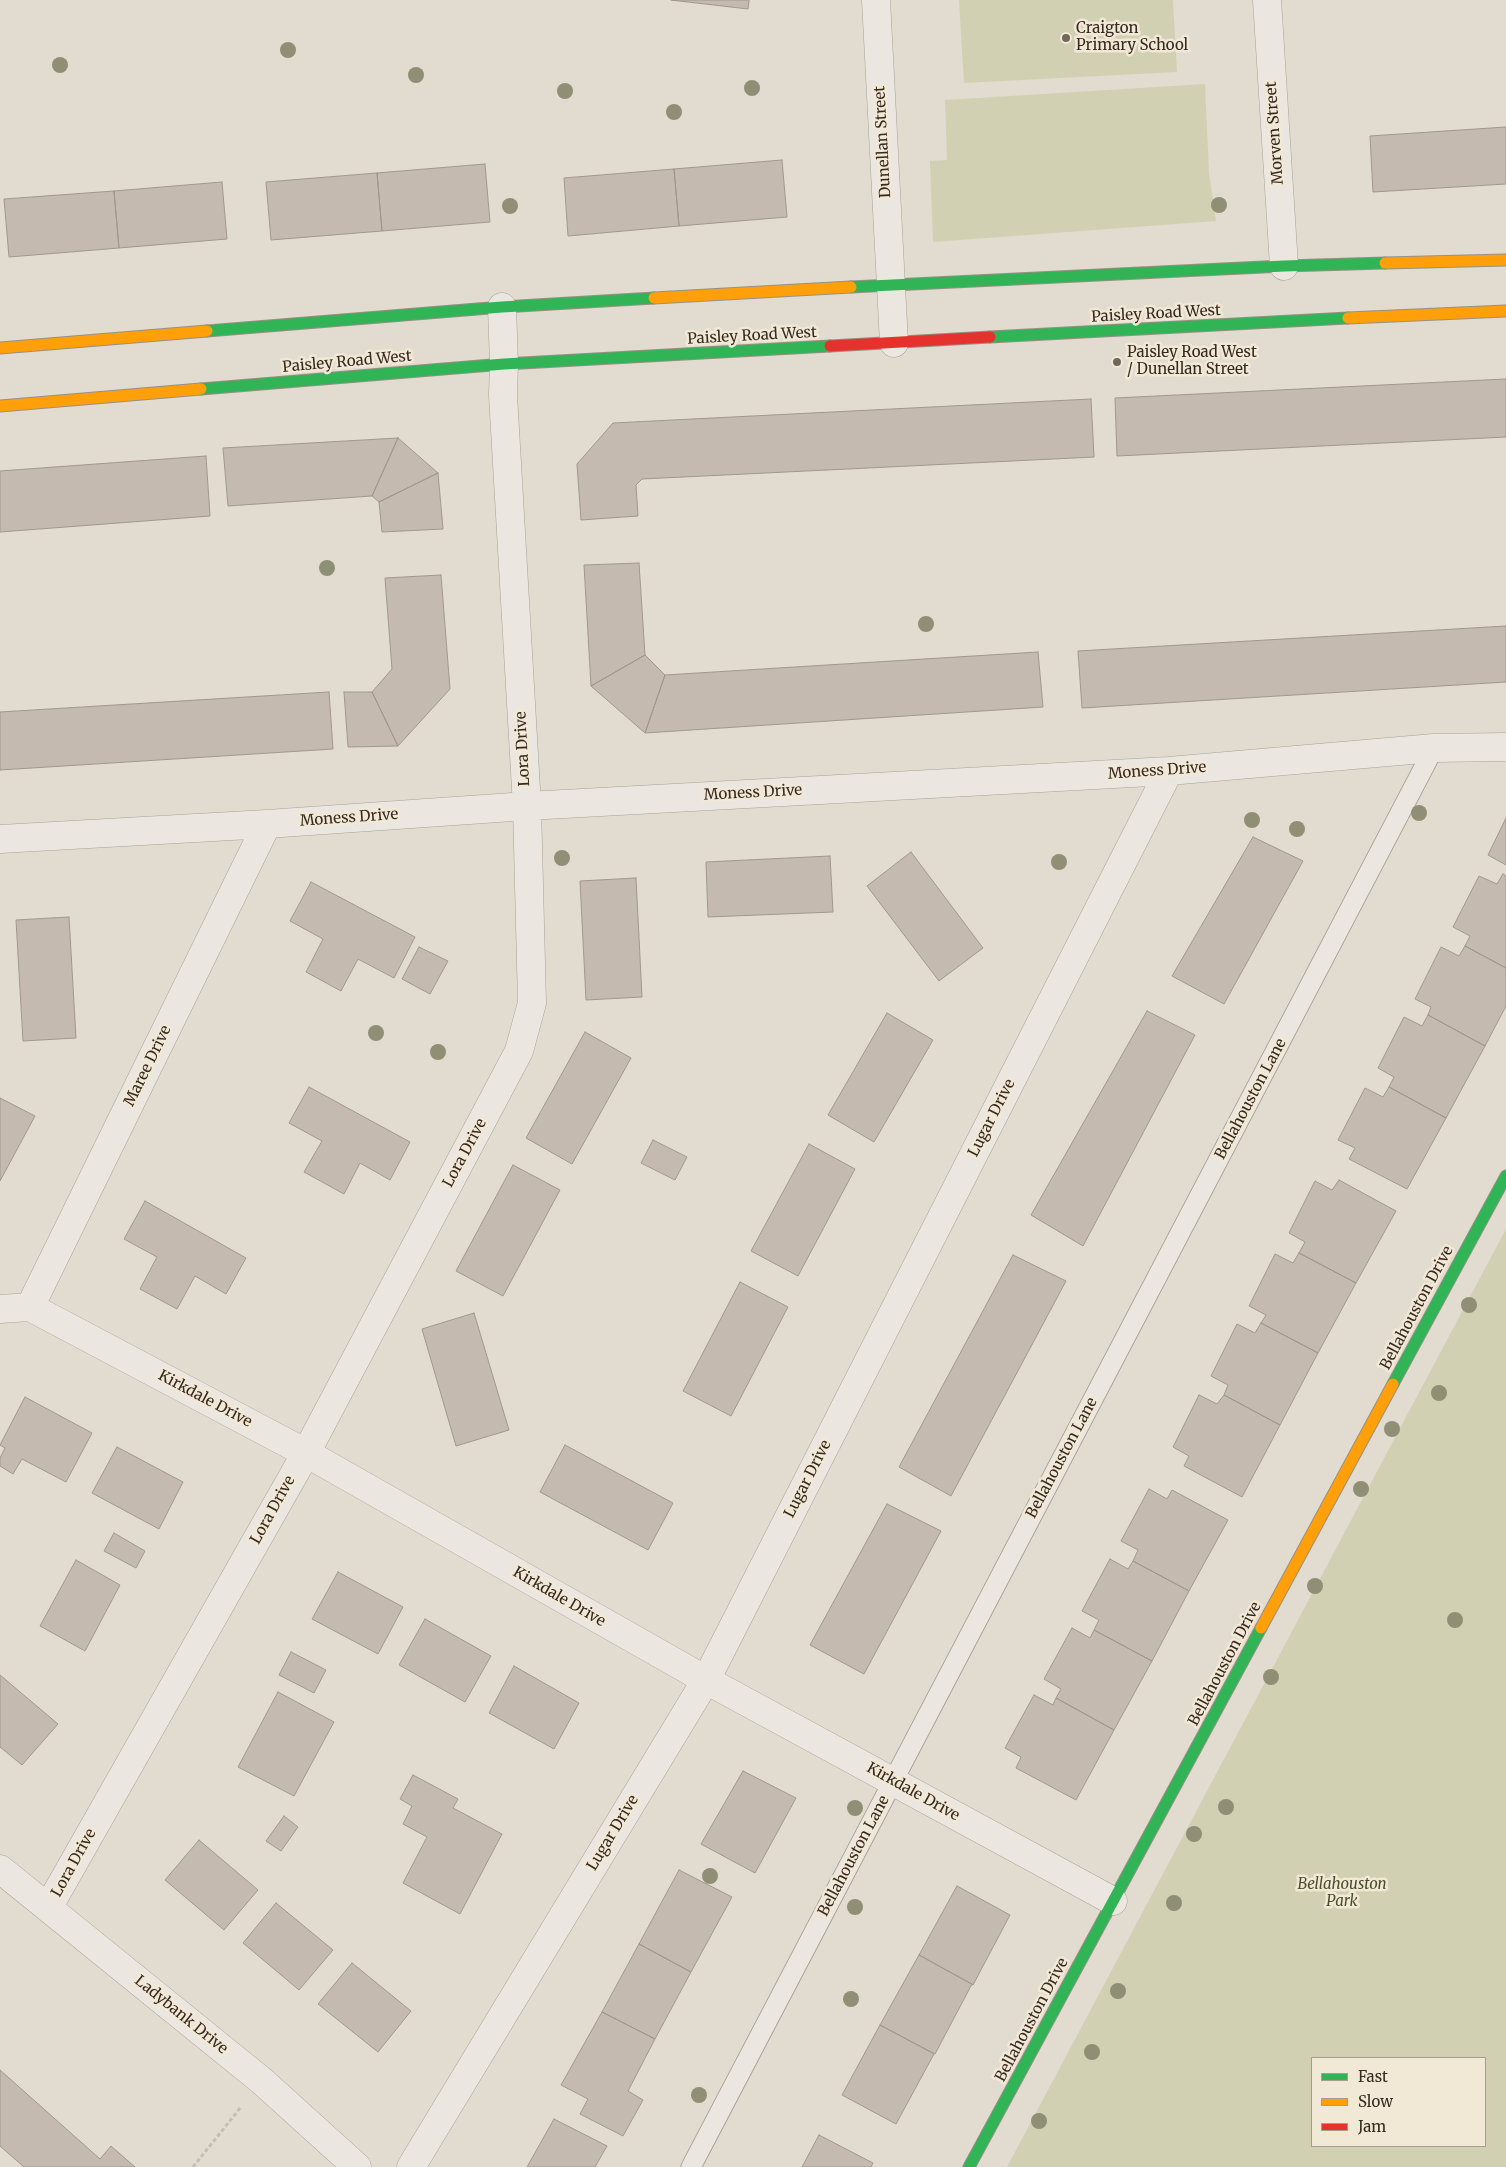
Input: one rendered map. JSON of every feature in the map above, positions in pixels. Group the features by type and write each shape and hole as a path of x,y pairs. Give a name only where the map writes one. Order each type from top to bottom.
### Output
{"main road":[{"path":"0,348 502,307 890,285 1284,266 1506,260"},
{"name":"Paisley Road West","path":"0,406 504,364 1323,319 1506,311"},
{"name":"Bellahouston Drive","path":"969,2167 1506,1176"}],"street":[{"name":"Dunellan Street","path":"876,0 894,344"},
{"name":"Morven Street","path":"1266,0 1284,266"},
{"name":"Lora Drive","path":"48,1908 306,1453 519,1051 532,1003 527,806 503,395 502,307"},
{"name":"Moness Drive","path":"0,839 267,824 527,806 1169,771 1434,748 1506,747"},
{"name":"Lugar Drive","path":"412,2167 706,1680 1169,771"},
{"name":"Maree Drive","path":"30,1307 267,824"},
{"name":"Kirkdale Drive","path":"30,1307 306,1453 706,1680 1113,1901"},
{"path":"0,1309 30,1307"},
{"name":"Ladybank Drive","path":"0,1869 262,2081 357,2167"}],"lane":[{"name":"Bellahouston Lane","path":"691,2167 1434,748"}],"path":[{"path":"193,2167 262,2081"}],"green space":[{"name":"Craigton Primary School","path":"959,0 1173,0 1177,72 964,83"},
{"path":"1205,84 1209,173 1216,221 933,242 930,161 947,160 945,100"},
{"name":"Bellahouston Park","path":"1506,1229 1506,2167 1007,2167"}],"building":[{"path":"671,0 749,0 748,9"},
{"path":"1506,127 1506,184 1373,192 1370,136"},
{"path":"782,160 787,217 679,226 674,169"},
{"path":"485,164 490,222 382,231 377,173"},
{"path":"674,169 679,226 568,236 564,178"},
{"path":"377,173 382,231 271,240 266,182"},
{"path":"222,182 227,239 119,248 114,191"},
{"path":"114,191 119,248 9,257 4,199"},
{"path":"1506,379 1506,437 1117,456 1115,398"},
{"path":"1091,399 1094,457 642,479 636,485 638,516 581,520 577,464 613,423"},
{"path":"398,438 372,496 228,506 223,448"},
{"path":"398,438 438,473 379,502 372,496"},
{"path":"206,456 210,516 0,532 0,471"},
{"path":"438,473 443,529 382,532 379,502"},
{"path":"639,563 645,655 591,686 584,565"},
{"path":"441,575 450,689 398,746 372,692 392,669 385,578"},
{"path":"1506,626 1506,682 1082,708 1078,651"},
{"path":"1038,652 1043,707 645,733 665,675"},
{"path":"645,655 665,675 645,733 591,686"},
{"path":"329,692 333,749 0,770 0,712"},
{"path":"344,692 372,692 398,746 348,747"},
{"path":"1506,818 1506,865 1488,855"},
{"path":"1253,837 1303,861 1224,1004 1172,976"},
{"path":"911,852 983,948 939,981 867,886"},
{"path":"830,856 833,912 708,917 706,862"},
{"path":"1503,874 1506,876 1506,968 1465,946 1470,936 1453,927 1479,876 1497,884"},
{"path":"636,878 642,997 586,1000 580,881"},
{"path":"311,882 415,937 394,978 358,959 341,991 306,972 323,939 290,921"},
{"path":"69,917 76,1038 23,1041 16,920"},
{"path":"1465,946 1506,968 1506,1006 1485,1046 1428,1015 1431,1007 1415,999 1441,947 1459,956"},
{"path":"419,947 448,961 430,994 402,979"},
{"path":"1147,1011 1195,1035 1083,1246 1031,1215"},
{"path":"887,1013 933,1040 874,1142 828,1115"},
{"path":"1428,1015 1485,1046 1446,1118 1389,1087 1394,1077 1378,1068 1404,1017 1422,1026"},
{"path":"585,1032 631,1058 572,1164 526,1138"},
{"path":"309,1087 410,1142 390,1180 360,1163 344,1194 304,1172 322,1141 289,1123"},
{"path":"1389,1087 1446,1118 1407,1189 1349,1159 1355,1148 1338,1140 1365,1088 1383,1097"},
{"path":"0,1098 35,1116 0,1181"},
{"path":"653,1140 687,1157 675,1180 641,1163"},
{"path":"809,1144 855,1169 798,1276 751,1251"},
{"path":"513,1165 560,1190 503,1296 456,1271"},
{"path":"1339,1180 1396,1211 1356,1283 1299,1253 1305,1242 1289,1233 1315,1181 1332,1190"},
{"path":"145,1201 246,1258 226,1294 195,1276 177,1309 140,1289 157,1257 124,1239"},
{"path":"1299,1253 1356,1283 1318,1353 1261,1323 1266,1315 1249,1306 1275,1254 1293,1263"},
{"path":"1013,1255 1066,1281 951,1496 899,1467"},
{"path":"740,1282 788,1307 731,1416 683,1391"},
{"path":"474,1313 509,1430 456,1446 422,1329"},
{"path":"1261,1323 1318,1353 1280,1425 1224,1395 1228,1385 1211,1376 1237,1324 1255,1333"},
{"path":"1199,1395 1217,1404 1224,1395 1280,1425 1242,1497 1184,1466 1189,1456 1173,1447"},
{"path":"25,1397 92,1433 66,1482 22,1459 13,1474 0,1466 0,1458 5,1448 0,1445"},
{"path":"565,1445 673,1503 648,1550 540,1492"},
{"path":"117,1447 183,1482 159,1529 92,1493"},
{"path":"1149,1489 1167,1499 1172,1490 1228,1520 1189,1591 1133,1561 1138,1550 1121,1541"},
{"path":"887,1504 941,1531 864,1674 810,1645"},
{"path":"114,1533 145,1551 136,1568 104,1551"},
{"path":"1110,1559 1128,1569 1133,1561 1189,1591 1152,1661 1094,1630 1099,1620 1082,1611"},
{"path":"76,1560 120,1585 85,1651 40,1626"},
{"path":"338,1572 403,1607 378,1654 312,1619"},
{"path":"425,1619 491,1656 465,1702 399,1665"},
{"path":"1072,1628 1090,1638 1094,1630 1152,1661 1114,1730 1056,1698 1061,1689 1044,1679"},
{"path":"291,1652 326,1670 314,1693 279,1675"},
{"path":"514,1666 579,1703 554,1749 489,1713"},
{"path":"0,1675 58,1724 22,1765 0,1747"},
{"path":"278,1692 334,1722 294,1796 238,1767"},
{"path":"1034,1695 1053,1705 1056,1698 1114,1730 1076,1800 1016,1768 1021,1757 1005,1748"},
{"path":"743,1771 796,1798 755,1873 701,1844"},
{"path":"413,1775 458,1799 453,1808 502,1834 460,1914 403,1883 427,1837 403,1824 412,1806 400,1799"},
{"path":"284,1816 298,1827 281,1851 266,1841"},
{"path":"199,1840 258,1890 224,1930 165,1880"},
{"path":"679,1870 732,1897 691,1972 639,1944"},
{"path":"957,1886 1010,1915 973,1985 919,1955"},
{"path":"276,1903 333,1950 299,1990 243,1943"},
{"path":"639,1944 691,1972 655,2039 602,2012"},
{"path":"919,1955 972,1984 935,2054 880,2025"},
{"path":"352,1963 411,2011 378,2052 318,2004"},
{"path":"602,2012 655,2039 628,2091 643,2100 623,2136 580,2114 588,2099 561,2085"},
{"path":"880,2025 934,2054 896,2124 842,2095"},
{"path":"0,2070 100,2159 111,2146 135,2167 24,2167 0,2146"},
{"path":"554,2119 607,2146 595,2167 527,2167"},
{"path":"819,2135 873,2163 871,2167 802,2167"}],"traffic: fast":[{"path":"851,287 1284,266 1385,263"},
{"path":"207,331 502,307 654,298"},
{"path":"990,337 1348,318"},
{"path":"201,389 504,364 830,346"},
{"path":"1393,1384 1506,1176"},
{"path":"969,2167 1261,1628"}],"traffic: slow":[{"path":"1385,263 1506,260"},
{"path":"654,298 851,287"},
{"path":"1348,318 1506,311"},
{"path":"0,348 207,331"},
{"path":"0,406 201,389"},
{"path":"1261,1628 1393,1384"}],"traffic: jam":[{"path":"830,346 990,337"}],"place":[{"name":"Craigton Primary School","path":"1066,38"},
{"name":"Paisley Road West / Dunellan Street","path":"1117,362"}]}
